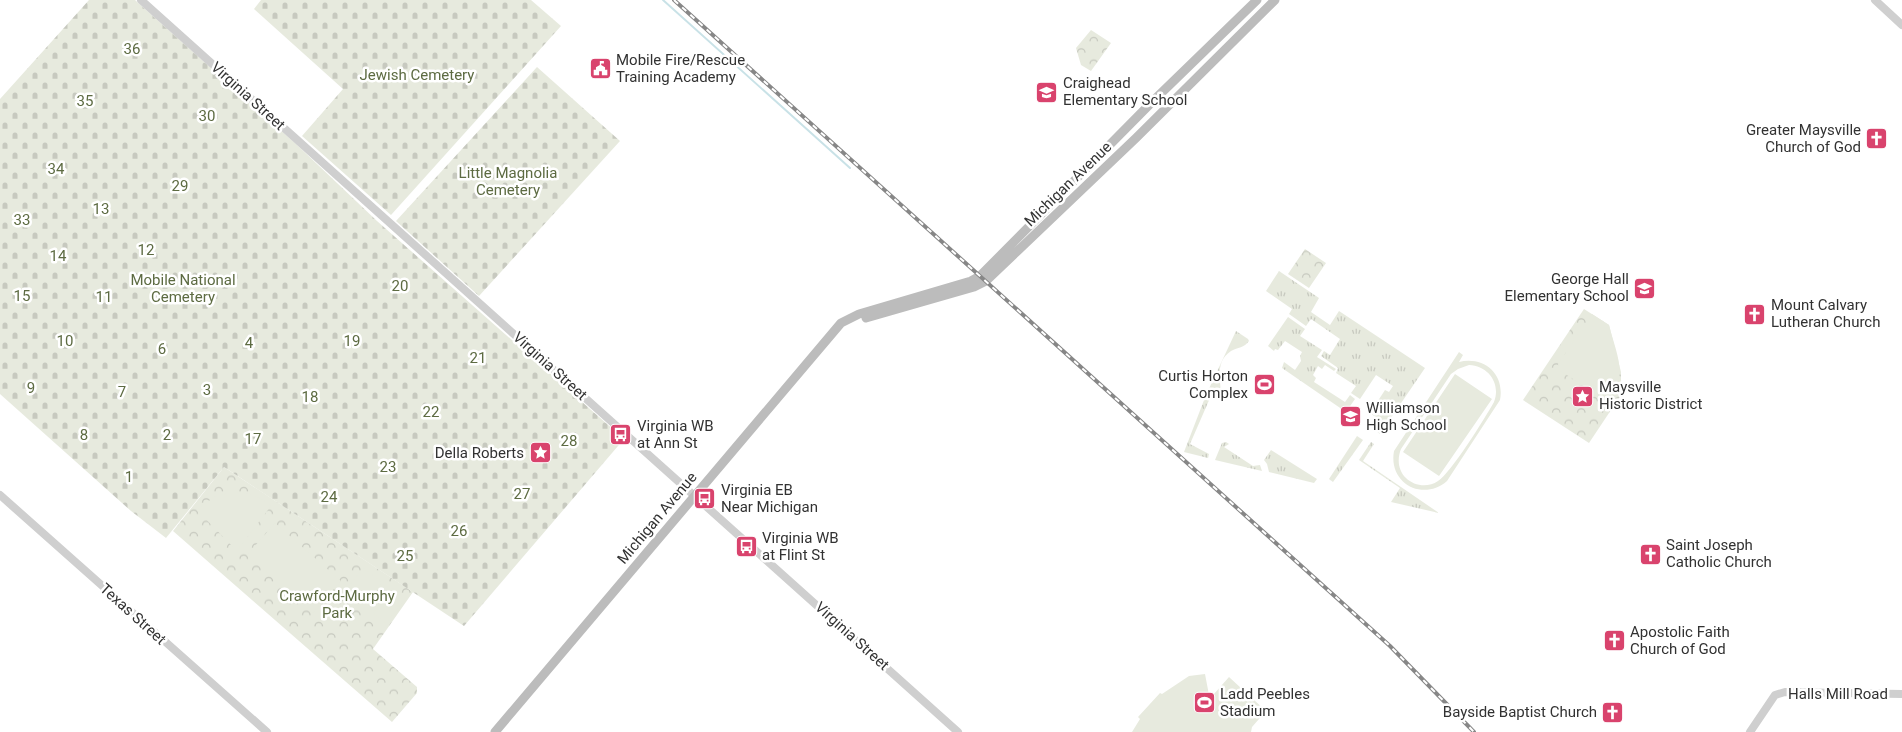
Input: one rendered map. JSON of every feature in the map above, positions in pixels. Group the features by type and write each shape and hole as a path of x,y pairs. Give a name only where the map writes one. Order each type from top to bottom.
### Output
{"main road":[{"name":"Michigan Avenue","path":"495,732 841,323 859,314 971,281 980,276 1153,101 1257,0"},
{"name":"Michigan Avenue","path":"841,323 965,290 986,281 1136,138 1275,0"}],"street":[{"name":"Virginia Street","path":"141,0 958,732"},
{"path":"1874,0 1902,25"},
{"name":"Texas Street","path":"0,495 267,732"},
{"name":"Halls Mill Road","path":"1750,732 1775,695 1785,692 1902,694"}],"green space":[{"name":"Mobile National Cemetery","path":"89,0 135,0 296,144 377,221 624,439 464,626 224,467 166,538 131,511 0,394 0,99"},
{"name":"Jewish Cemetery","path":"261,0 531,0 561,26 391,215 302,136 343,89 254,9"},
{"path":"1091,30 1111,43 1091,71 1081,65 1076,48"},
{"name":"Little Magnolia Cemetery","path":"537,67 620,141 479,296 396,221"},
{"path":"1305,249 1326,263 1309,288 1288,274"},
{"path":"1279,271 1319,298 1311,312 1330,325 1339,311 1425,368 1380,434 1372,428 1378,419 1370,413 1385,390 1389,392 1393,386 1376,375 1360,399 1351,393 1356,386 1336,373 1338,368 1321,356 1324,351 1330,355 1340,339 1311,319 1306,326 1289,314 1292,309 1266,291"},
{"path":"1584,309 1609,325 1621,372 1621,395 1589,443 1523,400"},
{"path":"1592,314 1609,325 1619,364 1618,382 1609,402 1559,370 1558,364"},
{"path":"1288,317 1305,329 1300,336 1322,350 1317,357 1336,369 1334,371 1325,365 1322,369 1318,366 1313,375 1316,378 1314,382 1345,402 1350,395 1355,399 1346,412 1282,368 1284,362 1295,370 1301,361 1300,356 1302,352 1285,341 1278,350 1275,349 1274,351 1268,346"},
{"path":"1236,331 1249,341 1231,351 1222,361 1220,367 1221,400 1210,398 1190,444 1209,454 1208,458 1184,452 1206,395"},
{"path":"1459,352 1463,355 1459,362 1477,362 1491,369 1496,375 1501,391 1500,400 1447,481 1438,487 1428,490 1409,486 1396,472 1394,451","holes":["1469,365 1488,372 1492,377 1496,389 1494,402 1444,476 1430,485 1413,483 1403,475 1400,468 1399,457 1401,449 1451,374"]},
{"path":"1455,374 1492,399 1439,476 1403,452"},
{"path":"1357,436 1363,440 1333,482 1329,479"},
{"path":"1226,442 1229,444 1224,447 1253,466 1260,465 1262,471 1215,460 1222,443"},
{"path":"1371,442 1374,444 1363,461 1439,513 1391,502 1400,488 1359,460"},
{"path":"1271,450 1317,479 1314,483 1269,472 1264,460"},
{"name":"Crawford-Murphy Park","path":"224,467 413,592 373,649 417,687 417,693 392,722 173,531"},
{"path":"233,492 253,495 271,506 239,548 234,548 197,510 214,497"},
{"path":"275,523 341,581 313,613 247,555"},
{"path":"363,568 382,582 367,606 363,606 345,591"},
{"path":"393,588 405,599 386,623 373,613"},
{"name":"Ladd Peebles Stadium","path":"1205,674 1209,695 1214,694 1229,677 1266,711 1252,727 1251,732 1132,732 1140,719 1138,717 1160,693 1162,694 1189,676"}],"waterway":[{"path":"663,0 850,168"}],"railway":[{"path":"674,0 1390,646 1474,732"}],"place":[{"name":"Mobile Fire/Rescue Training Academy","path":"600,69"},
{"name":"Craighead Elementary School","path":"1047,92"},
{"name":"Greater Maysville Church of God","path":"1877,139"},
{"name":"George Hall Elementary School","path":"1645,288"},
{"name":"Mount Calvary Lutheran Church","path":"1755,314"},
{"name":"Curtis Horton Complex","path":"1264,385"},
{"name":"Maysville Historic District","path":"1583,396"},
{"name":"Williamson High School","path":"1350,417"},
{"name":"Virginia WB at Ann St","path":"621,435"},
{"name":"Della Roberts","path":"540,453"},
{"name":"Virginia EB Near Michigan","path":"705,499"},
{"name":"Virginia WB at Flint St","path":"746,547"},
{"name":"Saint Joseph Catholic Church","path":"1650,554"},
{"name":"Apostolic Faith Church of God","path":"1614,641"},
{"name":"Ladd Peebles Stadium","path":"1204,703"},
{"name":"Bayside Baptist Church","path":"1613,712"}],"park label":[{"name":"36","path":"132,49"},
{"name":"35","path":"85,101"},
{"name":"30","path":"207,116"},
{"name":"34","path":"56,169"},
{"name":"29","path":"180,186"},
{"name":"13","path":"101,209"},
{"name":"33","path":"22,220"},
{"name":"12","path":"146,250"},
{"name":"14","path":"58,256"},
{"name":"20","path":"400,286"},
{"name":"15","path":"22,296"},
{"name":"11","path":"104,297"},
{"name":"10","path":"65,341"},
{"name":"19","path":"352,341"},
{"name":"4","path":"249,343"},
{"name":"6","path":"162,349"},
{"name":"21","path":"478,358"},
{"name":"9","path":"31,388"},
{"name":"3","path":"207,390"},
{"name":"7","path":"122,392"},
{"name":"18","path":"310,397"},
{"name":"22","path":"431,412"},
{"name":"8","path":"84,435"},
{"name":"2","path":"167,435"},
{"name":"17","path":"253,439"},
{"name":"28","path":"569,441"},
{"name":"23","path":"388,467"},
{"name":"1","path":"129,477"},
{"name":"27","path":"522,494"},
{"name":"24","path":"329,497"},
{"name":"26","path":"459,531"},
{"name":"25","path":"405,556"}]}
